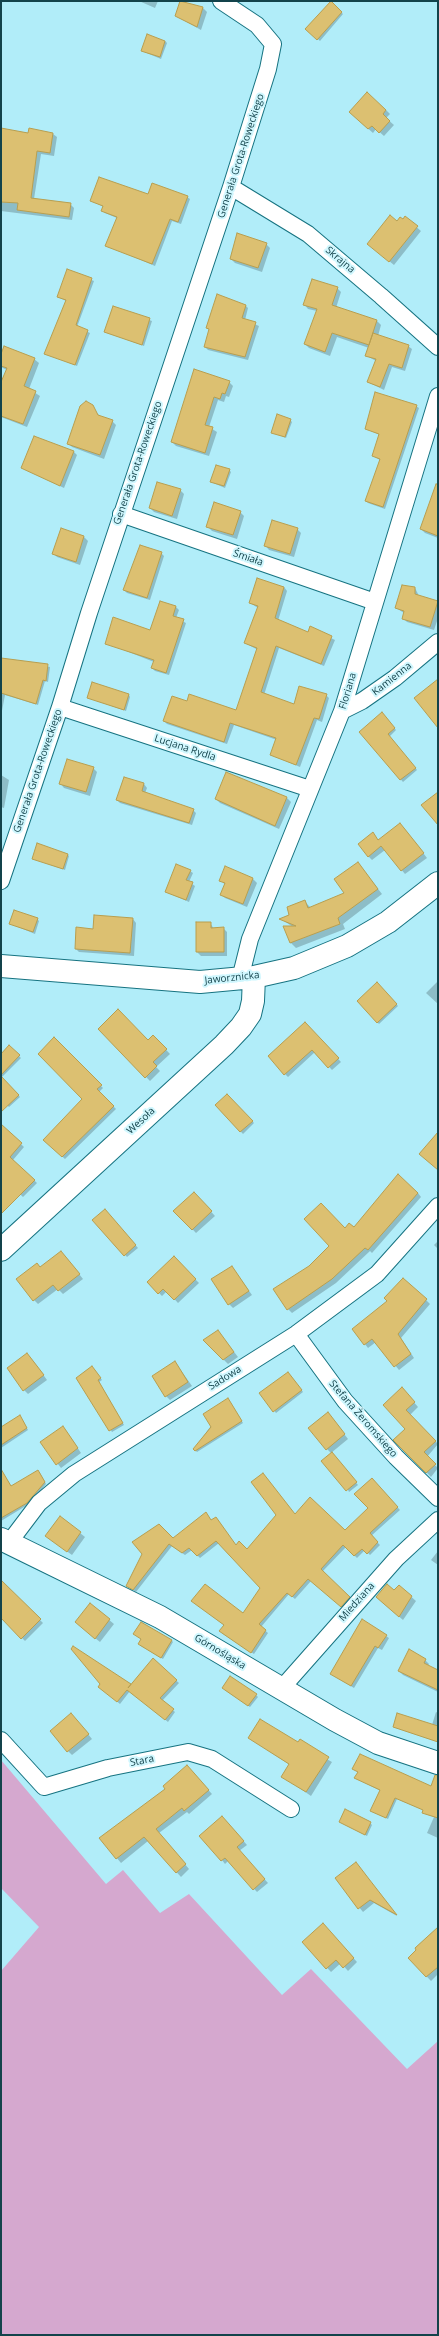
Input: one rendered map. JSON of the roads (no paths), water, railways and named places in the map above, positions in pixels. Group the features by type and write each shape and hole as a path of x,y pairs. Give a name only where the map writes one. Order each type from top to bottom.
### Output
{"street":[{"name":"Generała Grota-Roweckiego","path":"1,881 60,707 121,514 231,187 268,69 273,44 257,25 221,1"},
{"name":"Skrajna","path":"231,187 308,234 438,347"},
{"name":"Floriana","path":"247,978 250,940 342,711 438,396"},
{"name":"Śmiała","path":"121,514 375,602"},
{"name":"Kamienna","path":"342,711 362,701 438,642"},
{"name":"Lucjana Rydla","path":"60,707 310,789"},
{"name":"Jaworznicka","path":"1,966 200,982 247,978 294,968 347,946 388,922 438,883"},
{"name":"Wesoła","path":"1,1250 213,1056 241,1027 250,1014 247,978"},
{"name":"Sadowa","path":"4,1542 39,1503 74,1474 296,1334 377,1274 438,1206"},
{"name":"Stefana Żeromskiego","path":"296,1334 345,1401 396,1457 438,1498"},
{"name":"Miedziana","path":"281,1689 396,1559 438,1520"},
{"name":"Górnośląska","path":"4,1542 160,1617 281,1689 378,1742 438,1763"},
{"name":"Stara","path":"1,1740 44,1786 108,1768 188,1752 212,1759 291,1809"}]}
